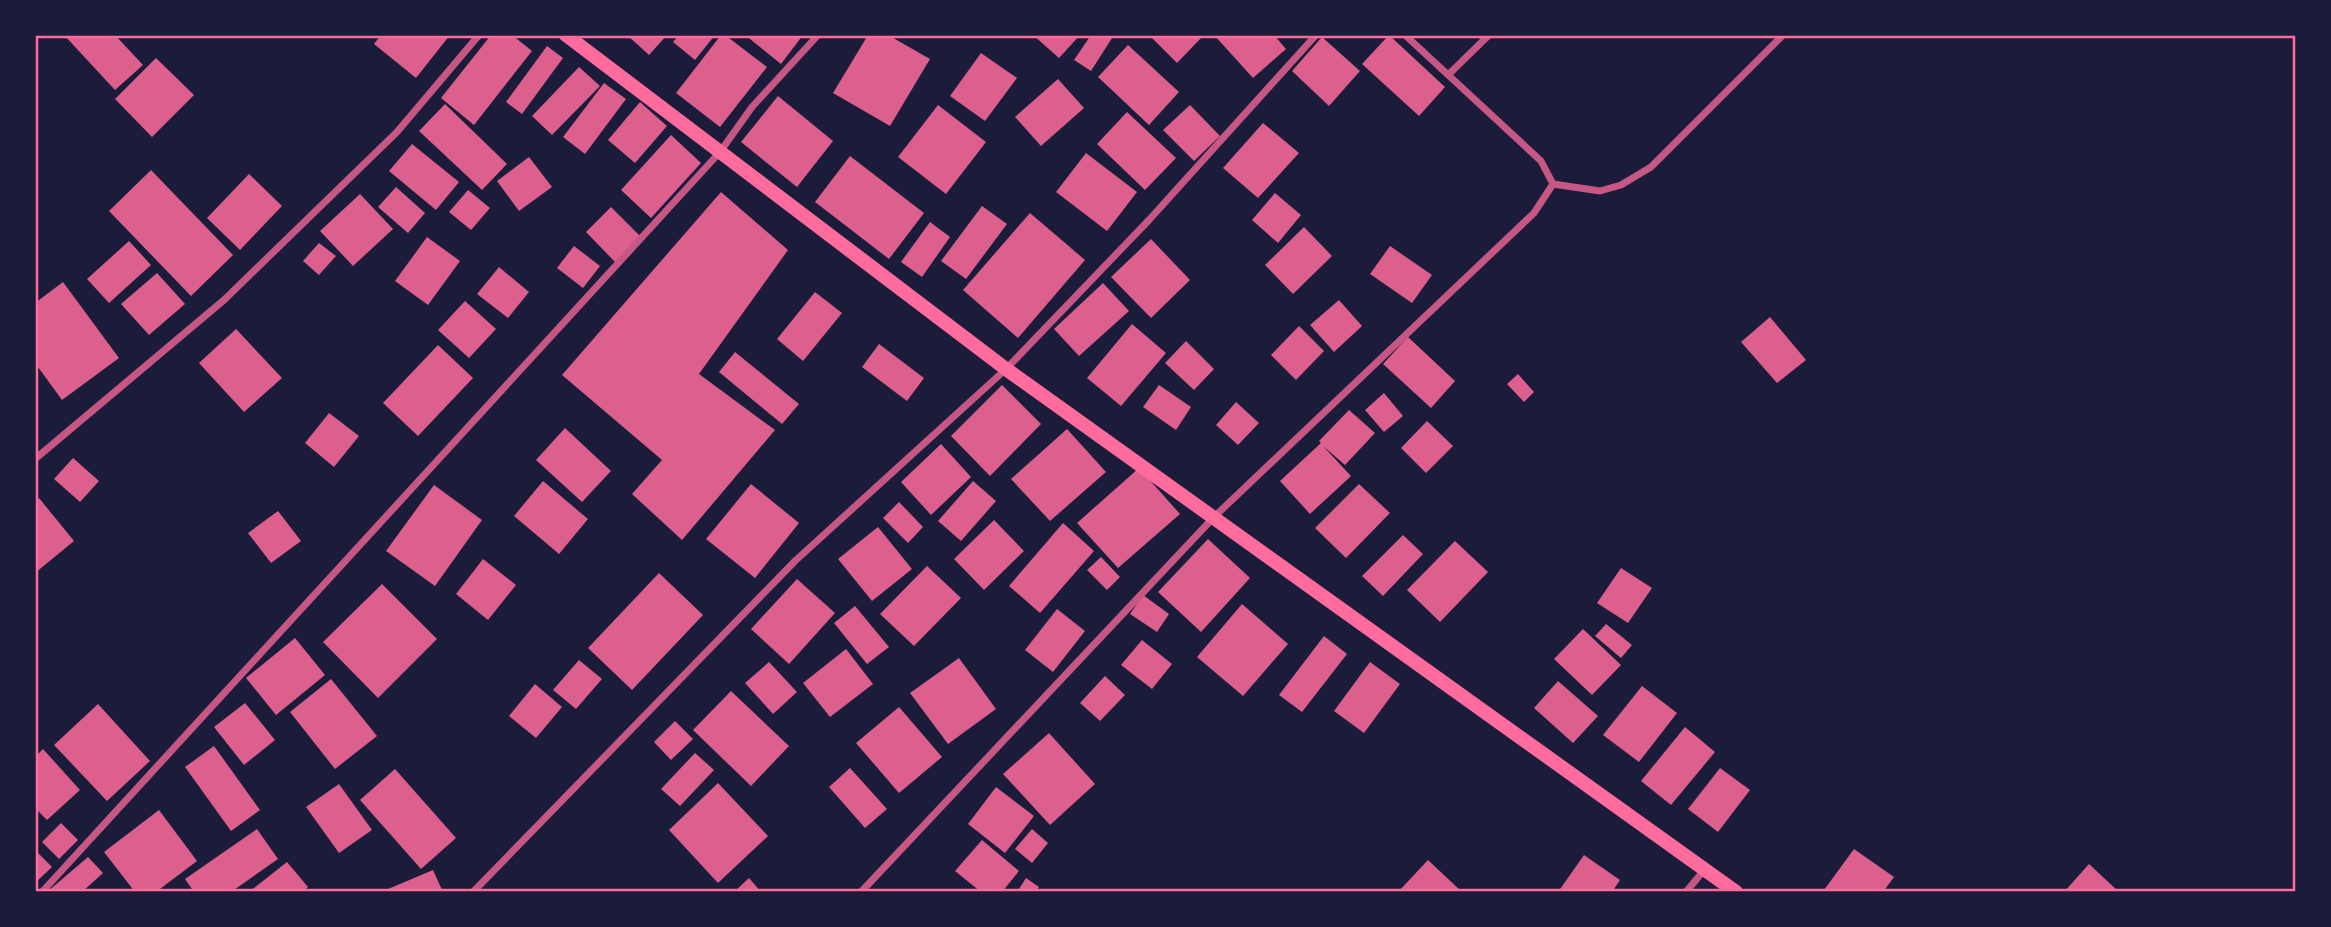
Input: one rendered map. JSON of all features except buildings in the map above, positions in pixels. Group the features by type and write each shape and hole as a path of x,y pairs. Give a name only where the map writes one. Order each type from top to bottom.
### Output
{"main road":[{"path":"566,35 1006,369 1736,892"}],"street":[{"path":"35,459 225,300 397,132 479,35"},
{"path":"41,892 720,152 752,107 818,35"},
{"path":"473,892 796,561 1006,369 1149,220 1316,35"},
{"path":"1405,35 1541,161 1553,184"},
{"path":"1449,74 1489,35"},
{"path":"1553,184 1600,191 1621,185 1651,167 1783,35"},
{"path":"861,892 1214,517 1500,248 1534,213 1553,184"},
{"path":"1686,892 1705,869"}]}
